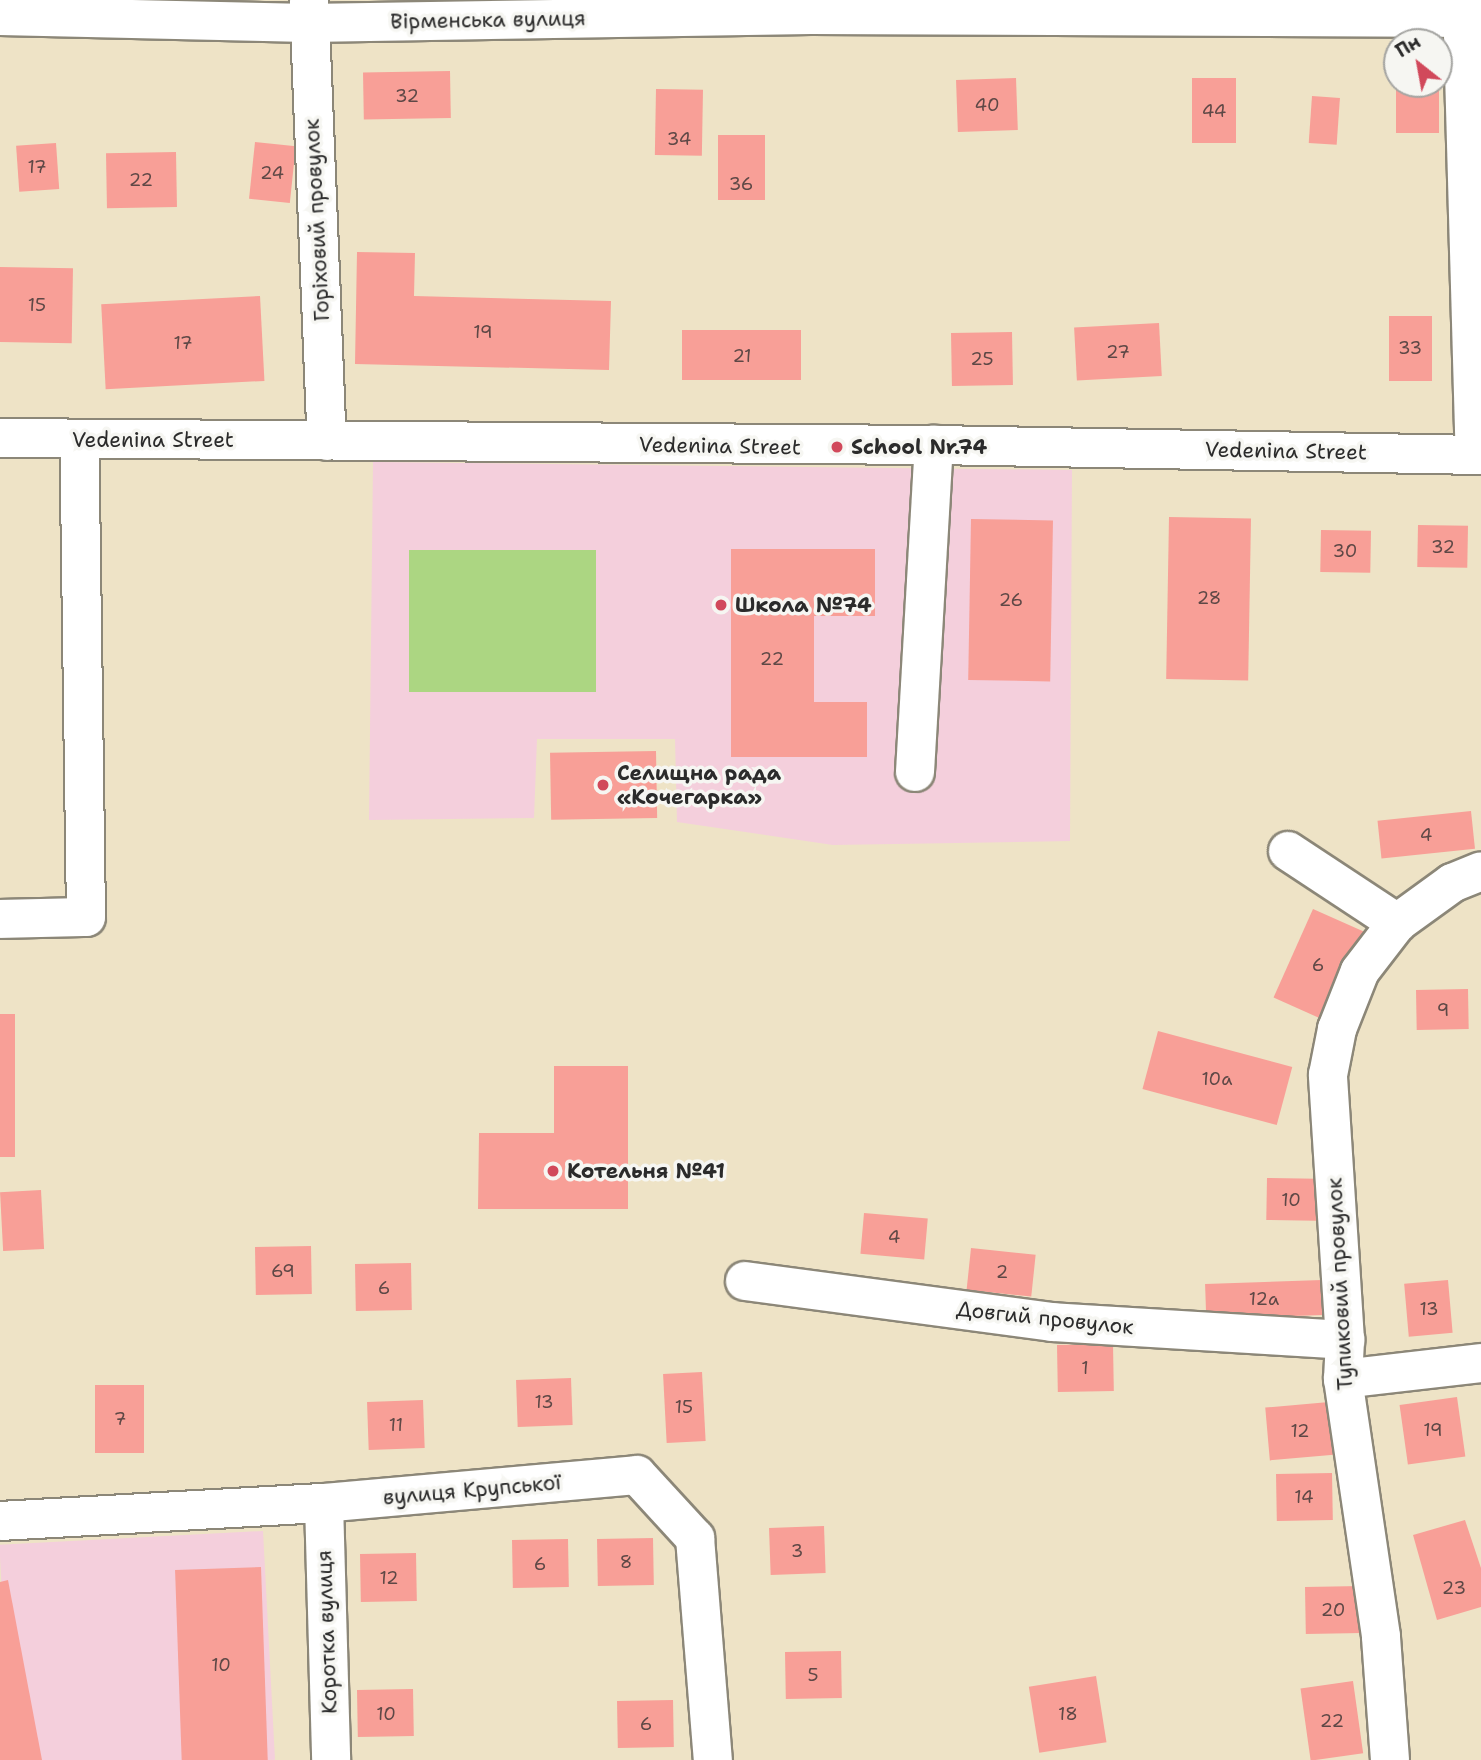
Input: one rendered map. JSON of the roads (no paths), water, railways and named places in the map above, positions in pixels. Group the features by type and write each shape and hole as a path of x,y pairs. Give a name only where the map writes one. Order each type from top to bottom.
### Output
{"street":[{"name":"Вірменська вулиця","path":"0,16 308,11 811,15 1469,12"},
{"name":"Горіховий провулок","path":"308,11 327,441"},
{"path":"1469,12 1478,454"},
{"name":"Vedenina Street","path":"0,438 934,445 1478,454"},
{"path":"0,919 86,917 79,439"},
{"path":"915,772 934,445"},
{"path":"1288,851 1397,923"},
{"name":"Тупиковий провулок","path":"1390,1760 1381,1636 1343,1379 1345,1340 1328,1075 1337,1029 1360,971 1397,923 1451,883 1481,871"},
{"name":"Довгий провулок","path":"745,1281 1052,1322 1345,1340"},
{"path":"1343,1379 1481,1363"},
{"name":"вулиця Крупської","path":"0,1521 324,1503 637,1475 695,1538 713,1760"},
{"name":"Коротка вулиця","path":"324,1503 331,1760"}],"place":[{"name":"School Nr.74","path":"837,447"},
{"name":"Школа №74","path":"721,605"},
{"name":"Селищна рада «Кочегарка»","path":"603,785"},
{"name":"Котельня №41","path":"553,1171"}]}
